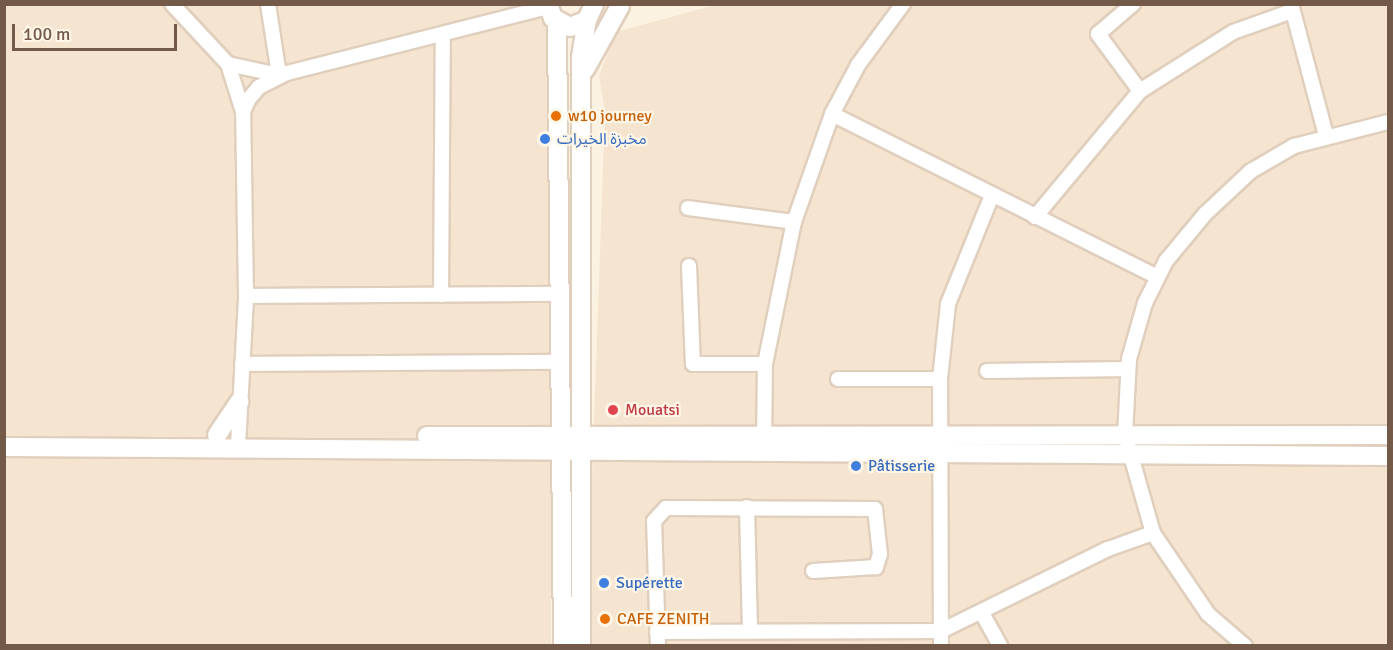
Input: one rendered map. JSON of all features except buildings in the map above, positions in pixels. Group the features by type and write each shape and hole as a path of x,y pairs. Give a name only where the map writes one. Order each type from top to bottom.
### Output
{"main road":[{"path":"551,11 576,27 591,13 622,5"},
{"path":"582,76 622,5"},
{"path":"551,11 561,362 571,442 581,645"},
{"path":"562,645 571,442 582,76 591,13"},
{"path":"217,435 239,402"},
{"path":"4,447 238,440 571,442 763,434 1128,457 1389,456"},
{"path":"4,437 217,435 238,440"},
{"path":"571,442 764,453 1125,435 1389,435"}],"street":[{"path":"172,4 228,64 243,112 246,296 238,440"},
{"path":"268,4 279,75"},
{"path":"764,453 765,364 794,222 832,114 858,65 903,4"},
{"path":"1133,4 1098,34 1140,91"},
{"path":"1035,216 1140,91 1233,32 1292,8 1326,136"},
{"path":"243,112 259,87 279,75 551,11"},
{"path":"441,296 443,36"},
{"path":"228,64 279,75"},
{"path":"832,114 1158,277"},
{"path":"1245,645 1208,614 1153,533 1128,457 1125,435 1128,369 1158,277 1204,214 1251,171 1294,146 1326,136 1389,122"},
{"path":"941,645 940,379 948,304 992,195"},
{"path":"688,208 794,222"},
{"path":"689,266 693,364 765,364"},
{"path":"246,296 560,294"},
{"path":"242,364 561,362"},
{"path":"987,370 1128,369"},
{"path":"838,379 940,379"},
{"path":"747,507 750,631"},
{"path":"813,571 876,567 880,554 875,509 666,508 657,515 657,638 750,631 876,638 941,631 982,613 1108,549 1153,533"},
{"path":"982,613 1000,645"}],"shaded area":[{"path":"719,4 1388,5 1388,645 586,646 605,112 599,76 616,32"},
{"path":"4,5 551,5 551,645 4,645"}],"place":[{"name":"w10 journey","path":"556,116"},
{"name":"مخبزة الخيرات","path":"545,139"},
{"name":"Mouatsi","path":"613,410"},
{"name":"Pâtisserie","path":"856,466"},
{"name":"Supérette","path":"604,583"},
{"name":"CAFE ZENITH","path":"605,619"}]}
